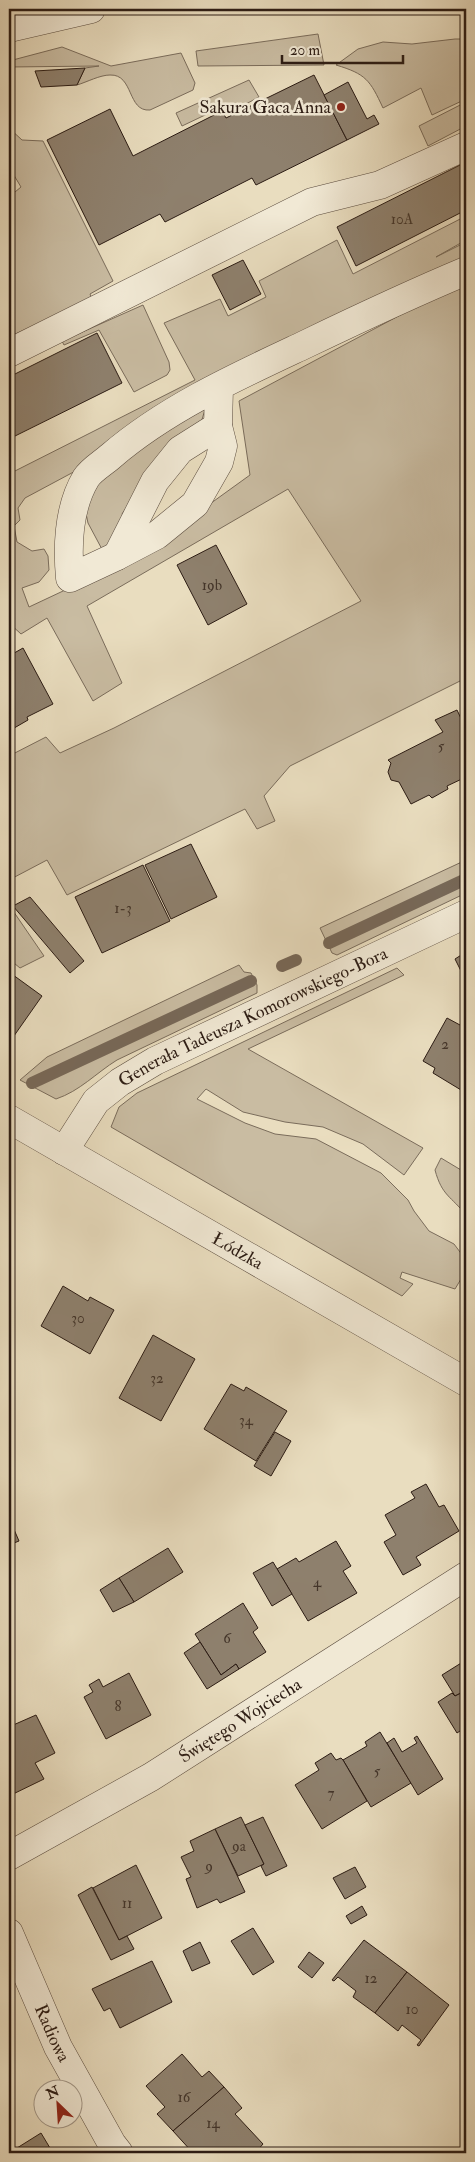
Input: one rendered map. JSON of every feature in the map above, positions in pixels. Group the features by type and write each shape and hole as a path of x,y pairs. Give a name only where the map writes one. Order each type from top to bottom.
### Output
{"street":[{"path":"19,20 91,9"},
{"path":"9,353 312,202 380,185 466,146"},
{"path":"219,388 218,426 222,446 219,462 195,504 156,535 70,578 68,552 73,510 86,477 153,425 219,388 257,367 466,271"},
{"path":"117,556 155,482 180,450 218,426"},
{"name":"Generała Tadeusza Komorowskiego-Bora","path":"64,1151 96,1101 120,1082 155,1061 466,914"},
{"name":"Łódzka","path":"9,1119 466,1382"},
{"name":"Świętego Wojciecha","path":"9,1856 151,1777 466,1576"},
{"name":"Radiowa","path":"9,1933 58,2047 112,2144 119,2153"}],"shaded area":[{"path":"318,34 324,65 198,66 196,51"},
{"path":"466,39 466,99 432,115 421,88 383,108 366,79 361,75 336,65 358,49 383,42 412,44"},
{"path":"62,47 111,66 181,53 195,83 193,90 150,110 143,109 137,105 127,86 118,76 102,76 77,85 85,68 99,66 9,67 9,61"},
{"path":"249,80 259,97 229,113 224,106 182,126 176,113"},
{"path":"466,102 466,126 428,146 419,126"},
{"path":"9,128 22,140 43,141 113,281 90,294 92,299 9,337 9,197 21,187 9,167"},
{"path":"466,216 466,240 436,257 466,242 466,262 25,498 18,508 20,520 14,526 17,542 32,551 44,549 48,556 49,570 39,582 22,588 29,607 112,568 88,523 85,509 96,485 143,441 206,406 201,423 166,449 122,514 146,550 250,475 239,401 466,280 466,336 461,339 466,349 466,678 290,766 264,796 275,821 257,829 245,809 67,895 47,860 9,880 9,756 46,737 60,753 114,728 361,601 288,489 87,606 122,683 93,701 47,618 21,634 9,623 9,474 195,380 164,323 220,299 228,316 266,297 259,281 337,240 353,274"},
{"path":"143,305 169,362 170,370 167,375 134,392 99,330 64,345 62,341"},
{"path":"466,860 466,893 337,955 332,953 320,928"},
{"path":"9,905 44,956 20,968 9,959"},
{"path":"239,965 244,972 251,973 257,985 257,993 117,1060 65,1096 56,1099 20,1080 47,1057"},
{"path":"397,968 404,975 248,1049 423,1148 404,1175 363,1144 323,1127 285,1122 243,1112 206,1089 197,1099 245,1123 275,1134 316,1139 381,1173 408,1200 429,1231 454,1244 463,1256 464,1274 455,1289 402,1272 400,1278 413,1284 402,1296 111,1127 119,1107 137,1093"},
{"path":"441,1158 466,1173 466,1215 444,1191 438,1179 435,1170"}],"building":[{"path":"85,68 77,85 41,87 35,71"},
{"path":"314,75 347,140 256,185 252,178 165,222 160,214 99,245 47,140 110,109 133,156 222,111 226,118"},
{"path":"348,82 367,119 374,115 379,124 347,140 324,95"},
{"path":"466,162 466,210 356,266 337,227"},
{"path":"243,260 261,294 230,310 212,275"},
{"path":"97,333 122,383 9,439 9,377"},
{"path":"216,545 247,604 208,625 177,565"},
{"path":"23,648 53,704 27,717 28,720 9,731 9,656"},
{"path":"457,710 466,729 466,777 447,786 448,789 432,798 429,795 411,804 399,782 391,780 388,772 391,763 388,760 443,732 435,720"},
{"path":"191,844 217,897 171,919 145,865"},
{"path":"143,865 170,921 102,953 75,897"},
{"path":"30,897 84,961 70,973 13,906"},
{"path":"466,952 466,981 455,959"},
{"path":"9,972 42,996 9,1043"},
{"path":"447,1018 460,1025 463,1020 466,1022 466,1093 433,1073 435,1068 423,1061"},
{"path":"63,1286 88,1301 90,1297 114,1310 90,1354 41,1326"},
{"path":"153,1335 195,1359 161,1421 119,1398"},
{"path":"231,1384 244,1391 246,1387 287,1411 256,1461 204,1429"},
{"path":"275,1432 291,1441 271,1476 254,1466"},
{"path":"426,1484 439,1507 444,1505 459,1531 416,1557 421,1565 403,1575 384,1542 396,1535 385,1515 415,1498 411,1492"},
{"path":"9,1518 19,1541 9,1545"},
{"path":"336,1541 351,1566 343,1571 357,1593 308,1621 277,1569 296,1558 299,1562"},
{"path":"168,1548 183,1572 134,1602 119,1578"},
{"path":"273,1562 292,1594 272,1606 253,1573"},
{"path":"119,1578 134,1602 113,1612 100,1590"},
{"path":"243,1603 258,1628 253,1632 266,1652 239,1669 236,1664 221,1675 195,1634"},
{"path":"200,1642 221,1675 236,1664 239,1669 207,1689 184,1653"},
{"path":"466,1660 466,1696 463,1692 455,1696 442,1675"},
{"path":"129,1673 151,1715 106,1739 84,1697 93,1692 89,1685 99,1679 103,1687"},
{"path":"463,1692 466,1696 466,1727 457,1733 438,1702 452,1693 455,1696"},
{"path":"36,1715 55,1753 35,1763 44,1779 9,1796 9,1723 11,1726"},
{"path":"380,1732 411,1783 371,1807 343,1760 367,1746 365,1742"},
{"path":"417,1736 443,1779 418,1795 387,1743 394,1738 402,1752 417,1743 414,1738"},
{"path":"331,1753 336,1760 341,1758 343,1760 367,1801 322,1829 295,1785 319,1770 315,1763"},
{"path":"241,1817 264,1864 238,1876 215,1829"},
{"path":"263,1817 287,1866 266,1876 261,1866 264,1864 245,1825"},
{"path":"215,1829 245,1892 220,1903 217,1899 197,1908 186,1879 191,1877 181,1857 194,1851 190,1841"},
{"path":"136,1865 162,1918 119,1940 93,1888"},
{"path":"355,1867 366,1887 345,1899 333,1878"},
{"path":"92,1887 119,1940 127,1936 134,1949 111,1960 78,1895"},
{"path":"362,1906 367,1915 351,1924 346,1916"},
{"path":"253,1928 274,1962 253,1975 231,1941"},
{"path":"364,1940 407,1972 375,2013 353,1997 356,1991 338,1977 334,1981 332,1980"},
{"path":"200,1942 210,1963 192,1971 183,1951"},
{"path":"309,1952 324,1963 312,1978 298,1967"},
{"path":"152,1961 172,2002 120,2028 110,2008 104,2011 92,1989"},
{"path":"407,1972 449,2005 419,2046 417,2045 421,2040 402,2025 398,2031 375,2013"},
{"path":"182,2054 202,2077 209,2071 224,2087 173,2131 157,2114 165,2107 146,2086"},
{"path":"224,2087 242,2108 235,2114 263,2144 255,2153 193,2153 173,2131"},
{"path":"41,2133 53,2153 9,2153"}],"waterway":[{"path":"329,943 466,879"},
{"path":"282,966 296,960"},
{"path":"32,1083 251,981"}],"place":[{"name":"Sakura Gaca Anna","path":"341,107"}]}
